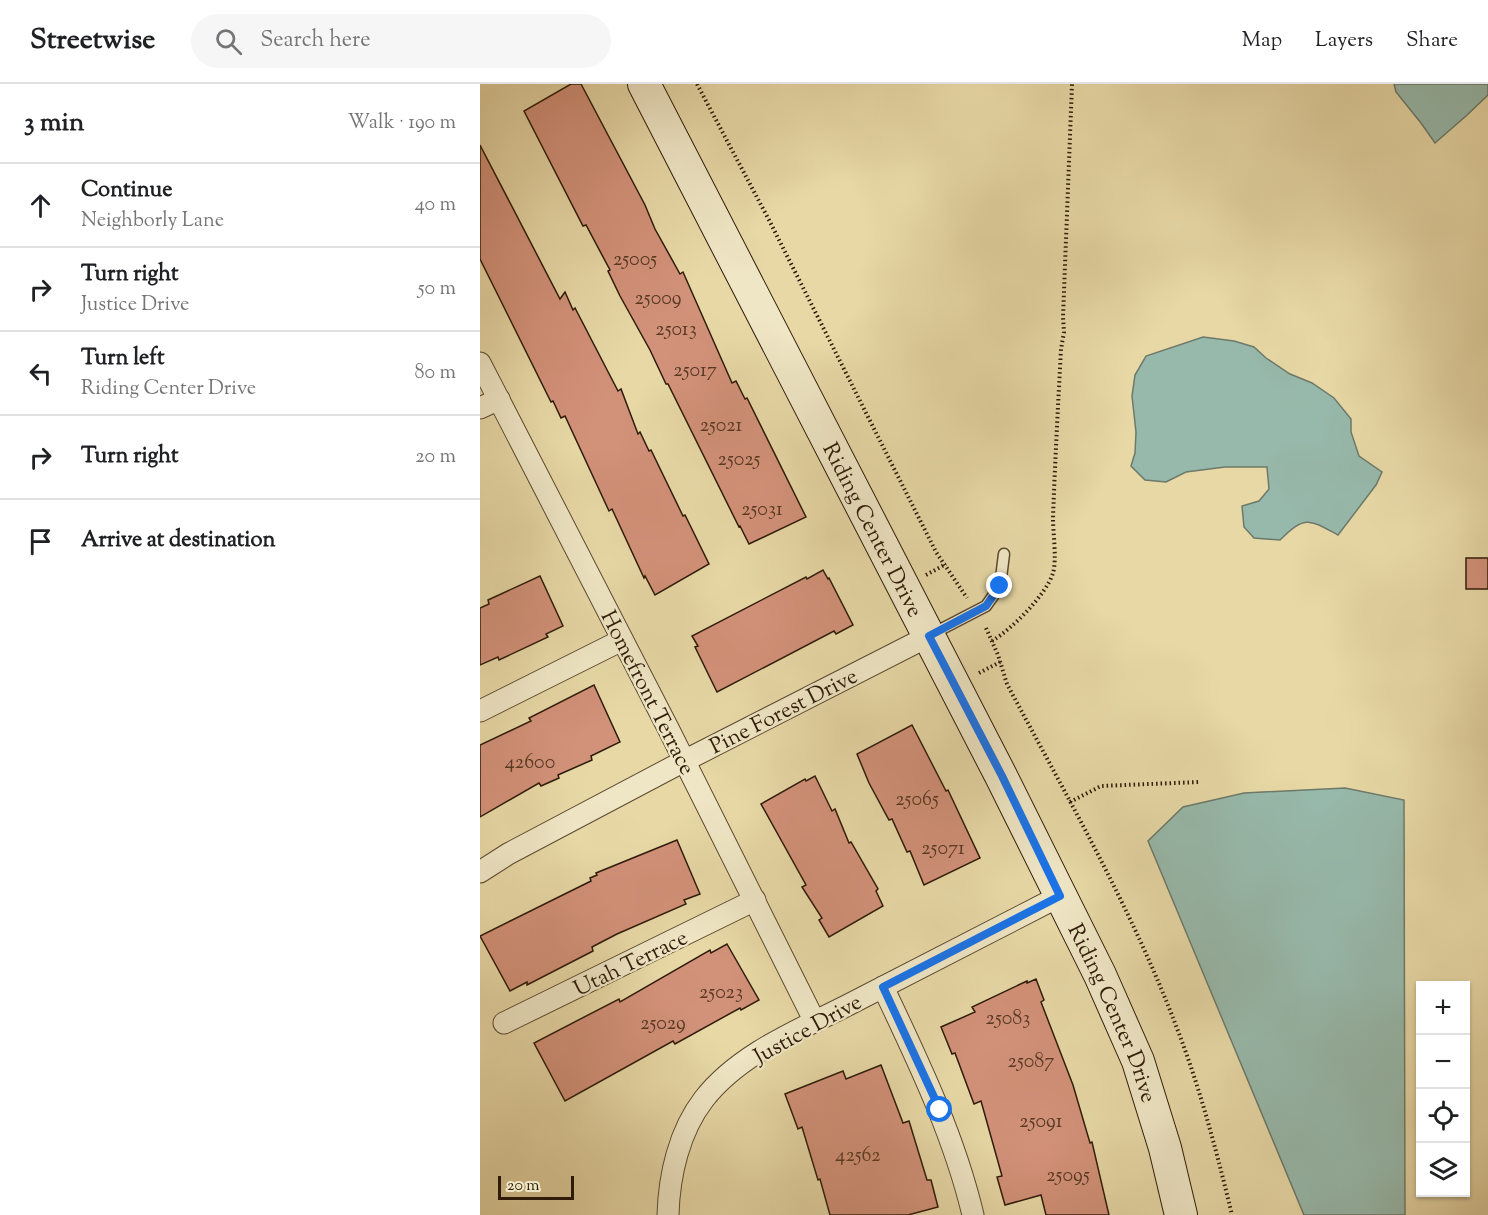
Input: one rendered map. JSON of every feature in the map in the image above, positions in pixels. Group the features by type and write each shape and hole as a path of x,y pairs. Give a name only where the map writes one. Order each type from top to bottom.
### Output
{"street":[{"name":"Riding Center Drive","path":"644,84 1002,776 1100,975 1138,1061 1165,1148 1181,1215"},
{"name":"Homefront Terrace","path":"480,363 489,404 622,640 815,1022"},
{"name":"Pine Forest Drive","path":"480,872 508,854 684,761 929,636"},
{"path":"480,711 622,640"},
{"name":"Justice Drive","path":"668,1215 672,1171 688,1123 704,1098 726,1076 755,1054 1060,896"},
{"name":"Utah Terrace","path":"504,1023 755,900"},
{"path":"883,987 940,1110 967,1189 973,1215"}],"lane":[{"path":"929,636 986,606 1000,586 1004,554"}],"path":[{"path":"697,84 936,552 967,598"},
{"path":"992,641 1009,628 1035,601 1052,576 1054,568 1053,519 1061,349 1064,332 1072,84"},
{"path":"918,580 946,564"},
{"path":"986,628 1007,684 1070,802 1144,951 1178,1031 1202,1102 1232,1215"},
{"path":"976,675 1000,662"},
{"path":"1070,802 1101,786 1199,782"}],"shaded area":[{"path":"1394,84 1488,84 1488,95 1435,143 1396,92"},
{"path":"1203,337 1234,341 1254,347 1290,374 1312,383 1334,398 1351,419 1351,432 1359,456 1382,472 1376,485 1338,535 1308,522 1296,526 1280,540 1254,538 1244,527 1242,506 1259,501 1269,489 1267,467 1225,467 1186,472 1166,482 1145,480 1131,466 1135,453 1136,432 1132,396 1135,375 1146,356"},
{"path":"1345,788 1404,800 1405,1215 1304,1215 1148,841 1183,807 1244,793"}],"building":[{"path":"571,84 581,84 645,205 655,229 680,274 683,272 732,383 736,381 745,399 747,398 806,517 749,544 668,384 620,296 608,271 610,270 586,225 583,226 524,111"},
{"path":"480,145 560,299 565,292 618,391 621,389 638,434 640,432 649,451 651,450 709,564 655,595 645,576 644,578 612,509 609,511 565,416 561,418 553,401 551,402 480,259"},
{"path":"1466,558 1488,558 1488,589 1466,589"},
{"path":"823,570 853,625 836,634 834,631 717,692 692,636"},
{"path":"540,576 563,626 546,634 548,637 499,660 498,657 480,665 480,608 489,604 488,600"},
{"path":"594,685 620,742 591,756 592,760 558,775 559,778 541,786 539,783 480,817 480,745 531,721 529,718"},
{"path":"912,725 946,791 948,790 980,858 924,885 910,851 907,852 892,819 889,820 869,783 857,754"},
{"path":"815,776 832,811 835,809 849,843 851,842 878,889 876,891 883,906 829,937 819,920 822,918 802,887 806,885 761,804 805,779 806,781"},
{"path":"677,840 700,894 684,900 686,904 617,934 592,947 593,951 527,985 527,982 510,991 480,936 591,881 590,878 597,875 596,873"},
{"path":"727,944 759,1000 675,1044 673,1041 565,1101 534,1043 619,999 620,1002 710,950 711,953"},
{"path":"1036,979 1044,1000 1041,1002 1073,1085 1090,1143 1092,1142 1109,1215 1046,1215 1041,1195 1005,1205 997,1177 1002,1176 981,1101 974,1104 955,1053 952,1054 941,1027 975,1012 972,1007"},
{"path":"881,1065 903,1123 909,1121 927,1180 931,1180 938,1207 908,1215 830,1215 802,1127 798,1129 785,1094 843,1071 846,1079"}],"route":[{"path":"940,1110 883,987 1060,896 1002,776 929,636 980,611 993,598 1000,586"}]}
